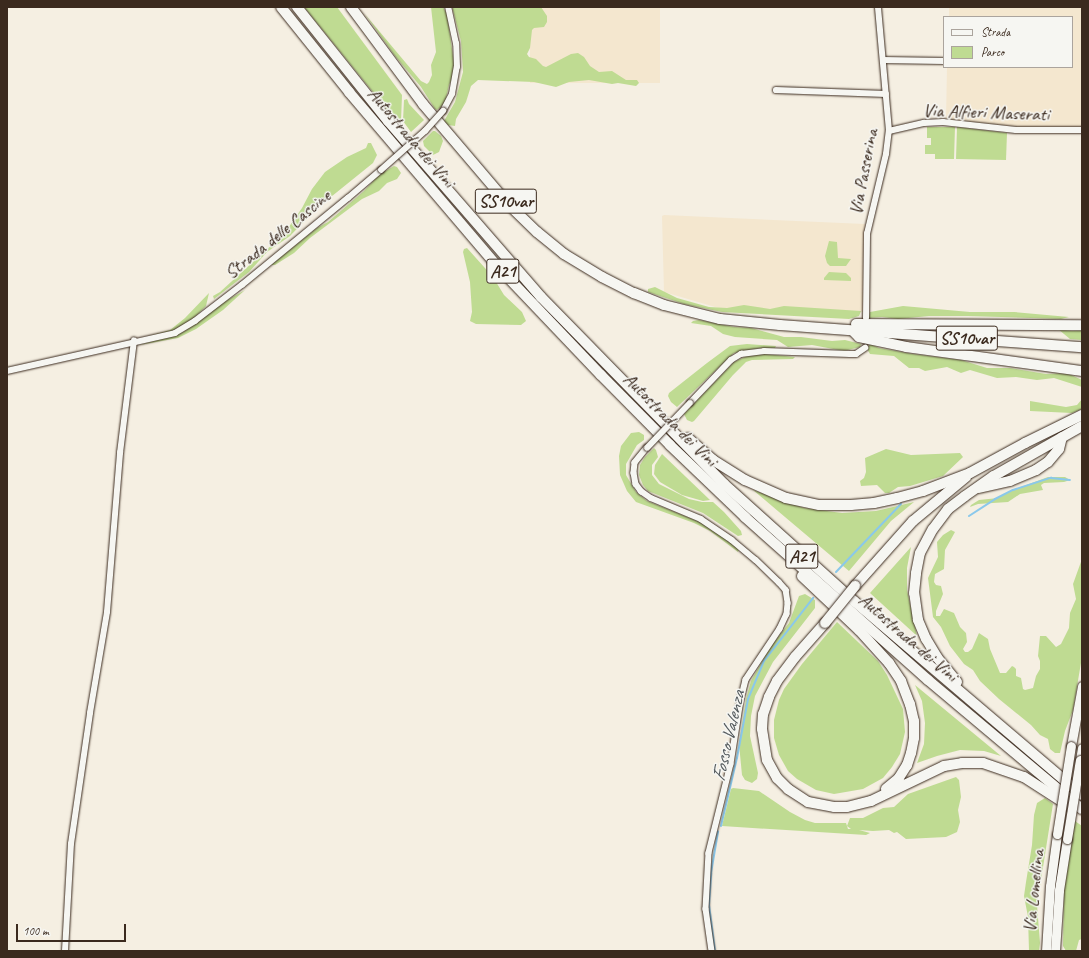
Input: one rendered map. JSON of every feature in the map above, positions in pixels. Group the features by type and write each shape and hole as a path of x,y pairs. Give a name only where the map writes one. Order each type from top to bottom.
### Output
{"highway":[{"name":"Autostrada dei Vini","path":"281,7 349,92 498,267 612,386 745,517 928,680 1082,809"},
{"name":"Autostrada dei Vini","path":"297,7 388,121 541,297 719,478 855,602 1082,795"},
{"name":"SS10var","path":"351,7 423,104 486,180 537,232 581,265 634,294 688,312 720,319 1082,347"},
{"path":"541,297 598,348 684,435 713,460 745,480 786,498 819,505 851,505 874,503 923,491 970,473 1025,443 1081,418"},
{"path":"1082,326 856,324 850,330 859,337 906,347 1082,371"},
{"path":"1036,756 1021,740 953,679 926,639 918,620 914,593 916,573 920,553 933,529 948,509 994,476 1062,437 1081,418"},
{"path":"975,489 1010,481 1036,470 1048,462 1059,449 1062,437"},
{"path":"970,473 941,499 913,521 795,657 777,681 768,696 763,714 762,729 767,760 777,778 788,789 808,802 834,807 847,807 871,801 944,766 962,762 983,763 1024,777 1082,816"},
{"path":"941,499 994,476"},
{"path":"745,517 819,593 859,630 889,663 901,681 910,704 914,721 914,738 911,753 899,778 871,801"}],"main road":[{"name":"Via Lomellina","path":"1046,951 1050,886 1057,834 1082,686"},
{"name":"Via Lomellina","path":"1055,951 1059,890 1082,748"}],"street":[{"name":"Strada delle Cascine","path":"7,371 134,341 160,338 175,333 195,321 348,198 425,131 443,111 454,90 457,67 456,44 448,7"},
{"name":"Via Passerina","path":"866,318 865,264 867,234 886,154 889,131 878,7"},
{"path":"883,60 943,61"},
{"path":"776,90 886,94"},
{"name":"Via Alfieri Maserati","path":"889,131 924,123 943,122 1023,130 1082,130"},
{"path":"65,951 71,844 90,713 107,612 120,453 134,341"},
{"path":"712,951 706,909 709,853 731,764 741,700 746,680 780,629 787,614 788,603 786,590 756,560 732,540 701,519 651,498 641,491 636,484 634,473 635,463 647,448 731,360 741,354 764,351 856,354 865,348"}],"shaded area":[{"path":"530,7 660,7 660,83 530,83"},
{"path":"949,7 1082,7 1082,128 1028,128 946,119 947,68 1073,68 1073,16 949,16"},
{"path":"662,216 865,224 864,312 722,309 664,292"}],"green space":[{"path":"304,7 337,7 402,95 401,121 389,112"},
{"path":"431,7 443,7 447,14 454,63 452,79 445,103 437,110 364,13 421,81 427,84 432,75 431,65 436,52"},
{"path":"452,7 541,7 547,16 547,22 544,27 534,28 532,30 530,48 527,54 529,57 536,59 546,67 571,54 578,53 584,57 590,66 599,72 612,71 626,80 637,80 639,83 636,86 589,80 569,82 556,87 534,82 478,80 471,86 466,102 456,119 455,126 448,125 444,121 455,102 463,72 461,41"},
{"path":"407,99 409,104 424,120 411,132 403,121 404,100"},
{"path":"927,127 955,127 954,159 935,159 935,154 925,154 925,145 931,145 931,138 927,138"},
{"path":"957,127 1007,133 1006,160 956,159"},
{"path":"433,131 441,136 443,141 439,152 433,155 424,146 423,141"},
{"path":"368,143 371,143 377,155 373,163 316,209 290,236 267,252 249,272 214,299 213,296 220,292 284,234 302,208 312,189 325,172 347,157 366,148"},
{"path":"394,166 397,167 401,173 397,179 387,183 379,191 362,199 310,238 294,253 275,265 271,265 317,228 328,222 364,191 379,175"},
{"path":"829,241 837,242 838,258 851,259 846,266 830,266 827,263 825,256"},
{"path":"467,248 493,277 504,295 522,312 526,321 521,325 476,324 470,321 472,312 470,282 463,252 464,249"},
{"path":"829,272 846,273 851,278 851,281 824,280"},
{"path":"655,287 677,298 709,307 727,308 744,305 770,309 784,306 861,311 859,316 849,319 722,312 684,304 648,292 648,289"},
{"path":"245,290 223,310 196,329 178,338 140,345 183,332 224,302"},
{"path":"209,293 206,306 194,318 175,330 145,337 170,330 185,318"},
{"path":"903,306 970,312 1014,312 1069,317 1061,319 968,316 929,316 898,319 882,317 869,318 870,312"},
{"path":"699,320 734,327 751,328 784,337 801,337 832,341 845,340 861,344 860,347 844,351 812,345 788,347 777,340 735,337 723,334 711,326 691,323"},
{"path":"1058,329 1072,331 1082,330 1082,340 1070,339"},
{"path":"747,344 776,346 775,348 760,348 734,353 677,407 671,402 668,396 669,393 707,363 730,346"},
{"path":"870,344 879,348 913,354 961,360 987,368 1010,368 1046,374 1067,373 1082,380 1082,387 1054,378 1037,380 1016,377 997,378 970,370 961,373 947,367 925,371 919,368 909,368 894,356 870,354 867,349"},
{"path":"765,354 795,357 793,359 752,360 746,362 694,421 692,422 687,420 684,414 734,362 747,356"},
{"path":"1082,399 1082,409 1072,413 1030,411 1030,401 1066,407 1077,405"},
{"path":"639,432 644,435 644,440 637,445 626,464 626,475 636,492 647,501 705,524 735,545 739,549 738,552 710,531 694,523 636,502 627,491 620,475 619,456 621,446 631,433"},
{"path":"654,448 658,457 652,465 652,475 659,484 689,499 702,502 713,502 741,531 742,535 738,536 703,513 648,491 643,485 639,475 640,465 645,457"},
{"path":"886,449 911,455 960,453 963,457 943,476 910,486 898,487 889,493 885,493 877,485 861,486 860,481 864,478 866,472 865,458"},
{"path":"662,454 710,500 703,501 682,495 660,482 654,474 655,465"},
{"path":"1048,477 1065,477 1070,480 1064,482 1044,483 1041,485 1043,490 1020,494 1008,502 978,504 970,507 979,500 998,498 1010,491"},
{"path":"753,490 804,508 842,513 876,511 914,502 891,521 849,571"},
{"path":"951,530 955,532 945,550 944,569 935,574 934,582 936,585 941,586 943,594 936,611 936,616 940,616 944,609 954,613 960,627 966,633 967,642 963,649 965,652 972,649 979,633 988,639 990,649 1000,673 1006,673 1012,666 1014,667 1016,669 1016,676 1021,678 1023,689 1025,690 1033,688 1036,676 1040,669 1040,661 1038,656 1040,636 1046,636 1056,647 1061,644 1069,628 1070,613 1076,599 1073,584 1082,559 1082,657 1073,710 1065,731 1060,753 1055,753 1050,749 1048,739 1040,735 1031,725 999,699 980,681 973,670 964,664 950,646 941,627 933,617 928,578 938,557 937,542 943,535"},
{"path":"911,547 907,568 907,590 917,636 870,593"},
{"path":"805,594 815,600 815,608 773,662 755,696 751,716 750,736 758,773 757,779 752,783 745,780 742,775 739,744 746,699 751,681 769,649 789,623 799,596"},
{"path":"837,622 878,661 887,675 903,709 905,732 900,754 883,778 863,789 834,794 816,790 797,779 788,771 779,755 774,738 774,720 779,700 784,689 802,664"},
{"path":"915,685 1001,756 984,751 960,750 917,763 924,744 925,723 922,701"},
{"path":"956,777 959,780 961,797 958,810 960,822 957,832 946,837 906,839 897,832 894,833 889,830 859,830 870,833 866,835 722,826 731,789 733,788 759,791 790,812 805,820 815,823 846,823 847,826 850,818 863,818 883,808 894,807 908,794"},
{"path":"1045,798 1053,804 1037,905 1040,943 1039,951 1029,951 1028,917 1024,896 1032,845 1034,815 1037,803"},
{"path":"1075,821 1082,826 1082,939 1079,940 1076,951 1066,951 1063,946 1064,890"}],"waterway":[{"path":"969,516 995,499 1013,490 1051,478 1070,480"},
{"name":"Fosso Valenza","path":"836,572 901,504"},
{"name":"Fosso Valenza","path":"721,826 737,758 748,699 764,661 813,598"},
{"name":"Fosso Valenza","path":"715,951 709,905 711,873 718,832"}]}
